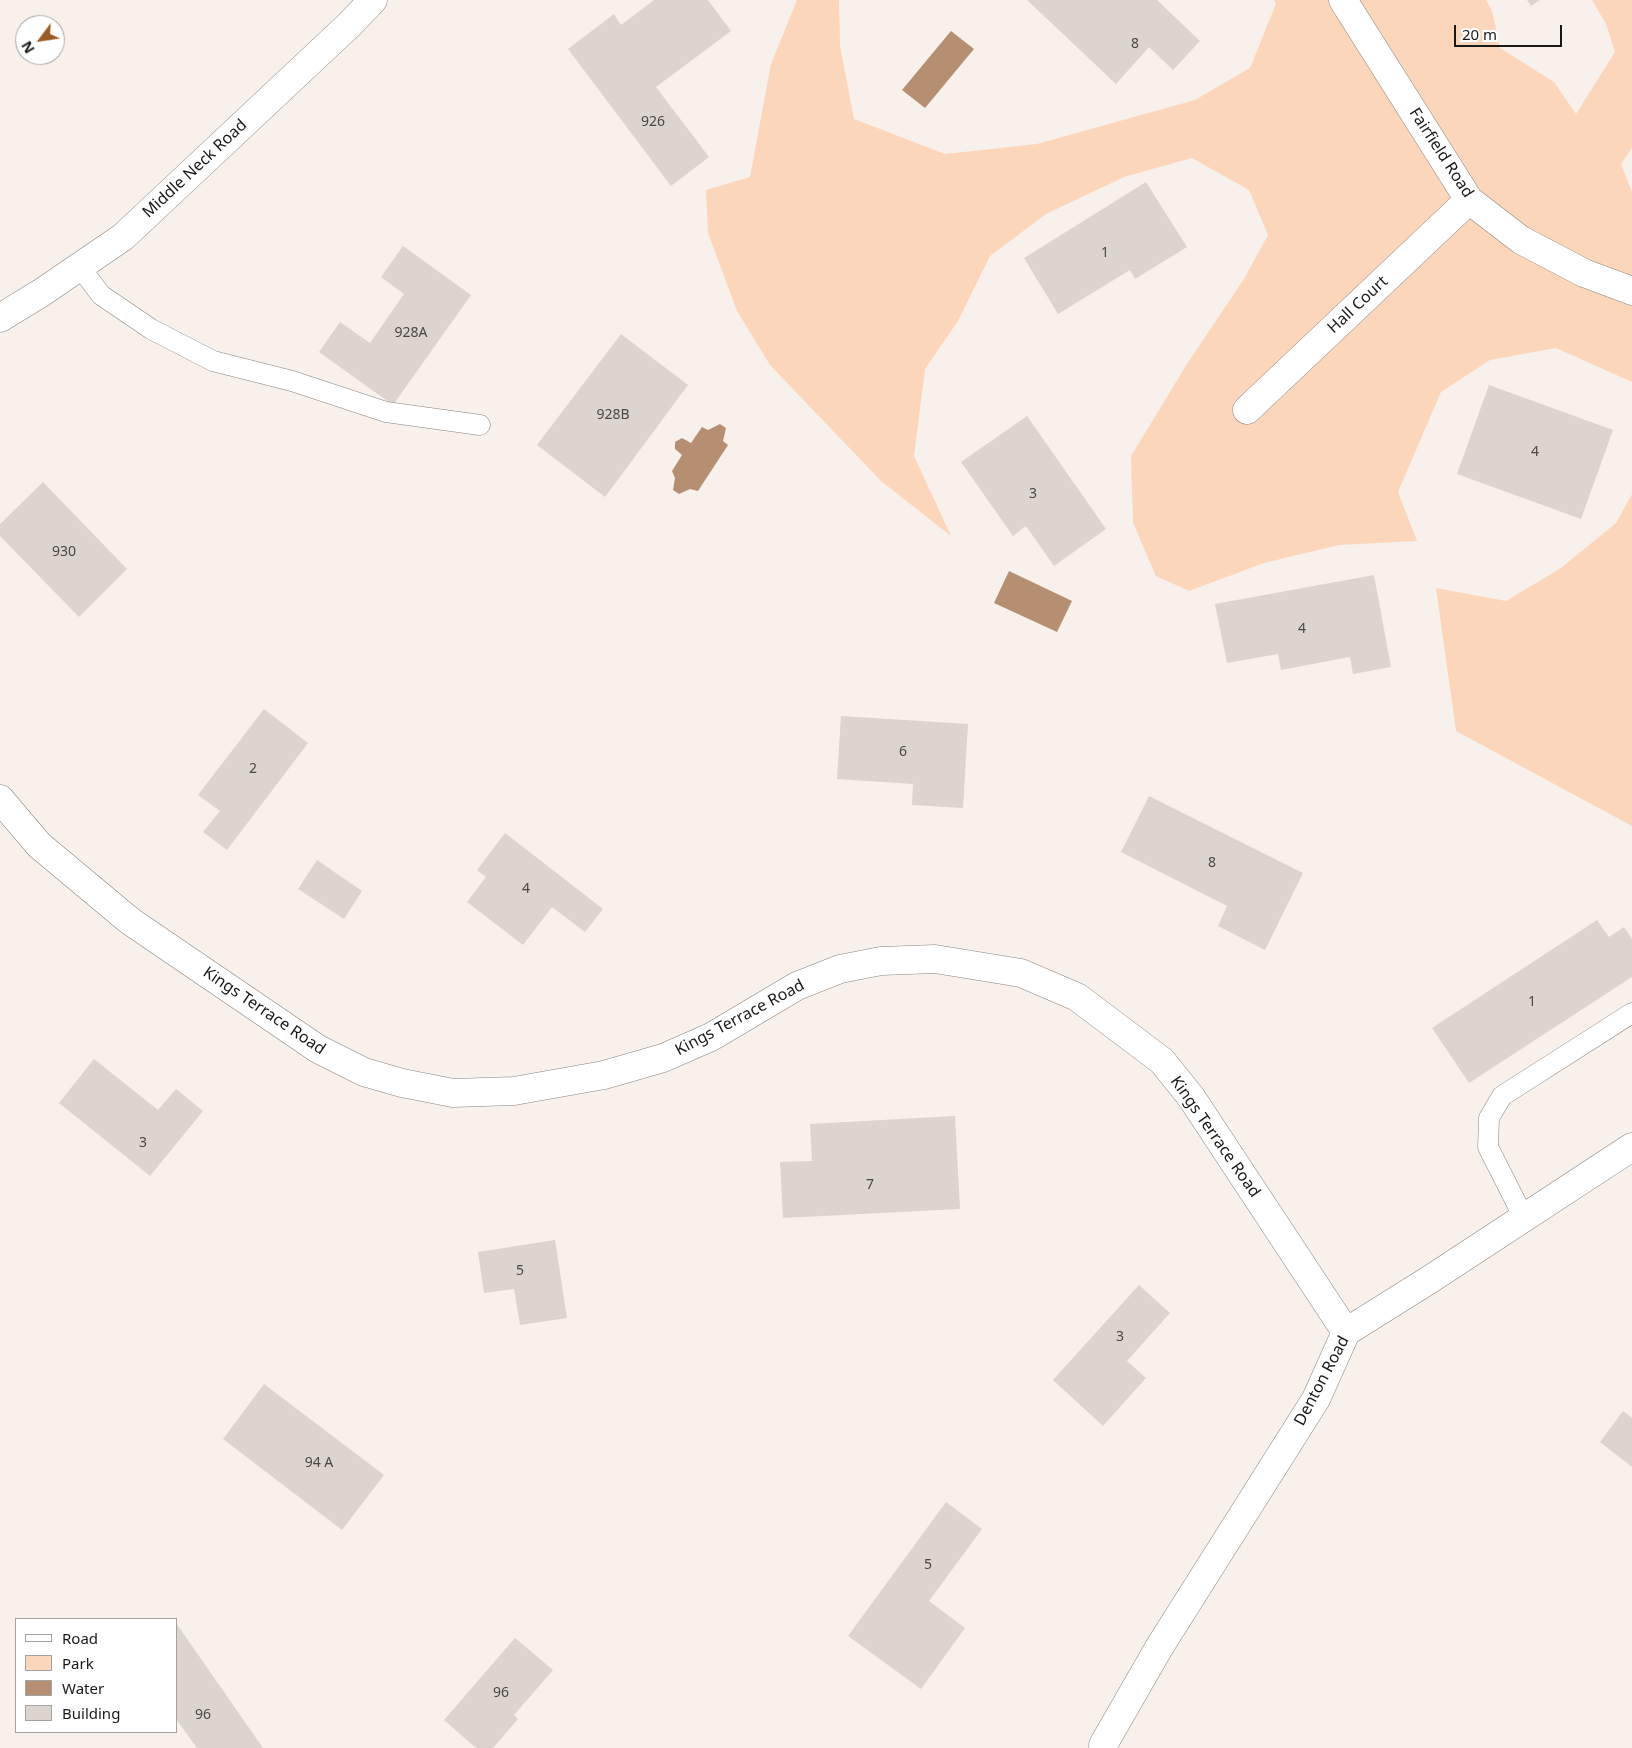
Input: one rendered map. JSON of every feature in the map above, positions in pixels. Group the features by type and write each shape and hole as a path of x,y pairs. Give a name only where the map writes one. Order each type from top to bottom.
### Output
{"street":[{"name":"Middle Neck Road","path":"0,318 41,293 123,237 349,25 373,0"},
{"name":"Fairfield Road","path":"1343,0 1469,200 1522,240 1584,273 1632,291"},
{"name":"Hall Court","path":"1247,410 1469,200"},
{"name":"Kings Terrace Road","path":"0,799 39,845 130,921 318,1049 364,1072 402,1083 453,1093 523,1090 604,1076 663,1058 712,1037 797,986 840,969 881,961 936,958 1021,973 1077,997 1162,1061 1191,1098 1346,1332"},
{"name":"Denton Road","path":"1103,1745 1160,1646 1316,1399 1346,1332 1632,1147"}],"lane":[{"path":"80,267 101,295 108,300 151,329 213,361 292,381 386,412 480,425"},
{"path":"1524,1218 1488,1147 1489,1118 1502,1096 1632,1013"}],"green space":[{"path":"797,0 839,0 840,46 854,119 945,154 1037,144 1195,100 1250,68 1276,4 1274,0 1486,0 1492,11 1500,48 1554,82 1576,114 1615,52 1606,24 1592,0 1632,0 1632,148 1621,164 1632,192 1632,382 1556,348 1490,360 1441,392 1398,492 1417,541 1339,545 1264,563 1189,591 1156,576 1133,523 1131,456 1187,364 1244,279 1268,235 1249,190 1192,158 1124,177 1046,214 990,256 958,321 925,369 914,456 951,536 881,481 770,365 737,311 708,233 706,190 750,177 771,64"},
{"path":"1632,494 1632,826 1456,731 1436,588 1506,601 1561,568 1616,523"}],"water":[{"path":"951,31 974,49 925,108 902,90"},
{"path":"720,424 726,428 723,441 728,445 698,491 690,489 679,494 673,490 675,478 672,471 682,455 675,449 675,442 682,438 691,443 702,427 708,430"},
{"path":"1009,571 1072,601 1057,632 994,603"}],"building":[{"path":"654,0 708,0 731,31 656,87 709,157 671,186 568,49 614,14 621,25"},
{"path":"1027,0 1157,0 1200,41 1173,70 1149,47 1116,84"},
{"path":"1527,0 1540,0 1531,6"},
{"path":"1146,182 1187,247 1135,279 1130,270 1058,314 1024,258"},
{"path":"403,246 471,295 393,405 319,352 340,322 370,343 404,294 381,277"},
{"path":"621,334 688,385 605,497 537,445"},
{"path":"1489,385 1613,430 1581,519 1457,474"},
{"path":"1027,416 1106,529 1054,566 1026,526 1013,536 961,462"},
{"path":"43,482 127,569 79,617 0,536 0,524"},
{"path":"1374,575 1391,667 1353,674 1350,657 1281,670 1278,654 1227,663 1215,604"},
{"path":"264,709 308,743 227,850 203,832 220,811 198,795"},
{"path":"841,716 968,724 963,808 912,805 913,784 837,779"},
{"path":"1149,796 1303,873 1265,950 1218,926 1227,906 1121,852"},
{"path":"505,833 603,909 585,932 552,907 523,945 467,902 486,877 477,870"},
{"path":"317,860 362,891 344,919 298,889"},
{"path":"1597,920 1609,937 1624,927 1632,939 1632,977 1469,1083 1432,1028"},
{"path":"94,1059 158,1110 176,1089 203,1111 150,1176 59,1103"},
{"path":"955,1116 960,1209 783,1218 780,1162 812,1161 810,1124"},
{"path":"555,1240 567,1318 520,1325 514,1289 484,1293 478,1252"},
{"path":"1139,1285 1170,1313 1127,1361 1146,1378 1103,1426 1053,1380"},
{"path":"264,1384 384,1475 342,1530 223,1439"},
{"path":"1623,1411 1632,1418 1632,1467 1600,1442"},
{"path":"946,1502 982,1529 929,1601 965,1628 921,1689 848,1636"},
{"path":"178,1626 263,1748 197,1748 178,1722"},
{"path":"515,1638 553,1670 514,1715 518,1719 493,1748 476,1748 444,1720"}]}
